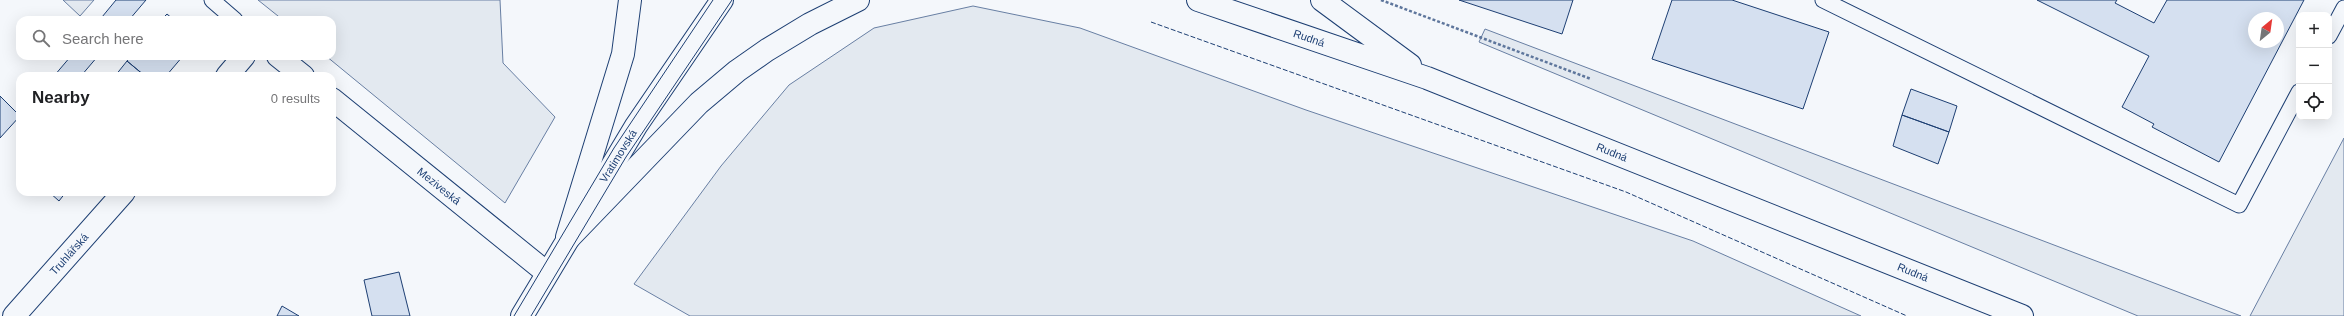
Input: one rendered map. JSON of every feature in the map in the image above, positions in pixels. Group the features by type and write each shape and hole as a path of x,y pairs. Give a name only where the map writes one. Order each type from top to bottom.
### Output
{"main road":[{"path":"566,240 623,54 630,0"},
{"name":"Vratimovská","path":"522,316 566,240 636,126 722,0"},
{"path":"566,240 699,103 737,71 785,39 858,0"},
{"name":"Rudná","path":"1198,0 1427,78 2022,316"},
{"path":"1322,0 1427,78"},
{"path":"230,72 241,60"},
{"path":"283,60 298,72"},
{"name":"Meziveská","path":"336,102 547,273"},
{"name":"Truhlářská","path":"14,316 120,196"}],"lane":[{"path":"212,0 230,16"},
{"path":"1823,0 2239,205 2296,98"},
{"path":"2332,30 2344,8"}],"path":[{"path":"1381,0 1591,79"}],"shaded area":[{"path":"63,0 94,0 80,16"},
{"path":"258,0 500,0 503,63 555,117 505,203 331,60 336,60 336,16 278,16"},
{"path":"973,6 1080,28 1306,110 1693,241 1861,316 690,316 634,284 721,166 789,85 874,28"},
{"path":"1485,29 2241,316 2138,316 1479,42"},
{"path":"2344,138 2344,316 2250,316"}],"building":[{"path":"116,0 146,0 132,16 103,16"},
{"path":"1459,0 1573,0 1562,34"},
{"path":"1672,0 1732,0 1829,32 1803,109 1652,59"},
{"path":"2037,0 2117,0 2115,3 2154,23 2167,0 2304,0 2298,12 2296,12 2296,15 2284,38 2284,12 2248,12 2248,48 2279,48 2219,162 2152,127 2154,124 2122,107 2149,56"},
{"path":"68,60 95,60 84,72 57,72"},
{"path":"180,60 169,72 140,72 127,61"},
{"path":"127,61 140,72 118,72"},
{"path":"1911,89 1957,106 1949,132 1902,115"},
{"path":"0,96 16,112 16,120 0,138"},
{"path":"1902,115 1949,132 1938,164 1893,146"},
{"path":"53,196 63,196 59,201"},
{"path":"399,272 410,316 372,316 364,280"},
{"path":"282,306 299,316 277,316"}],"tram line":[{"path":"514,316 614,148 713,0"},
{"path":"531,316 626,157 732,0"}],"fence":[{"path":"1151,22 1626,192 1907,316"}]}
